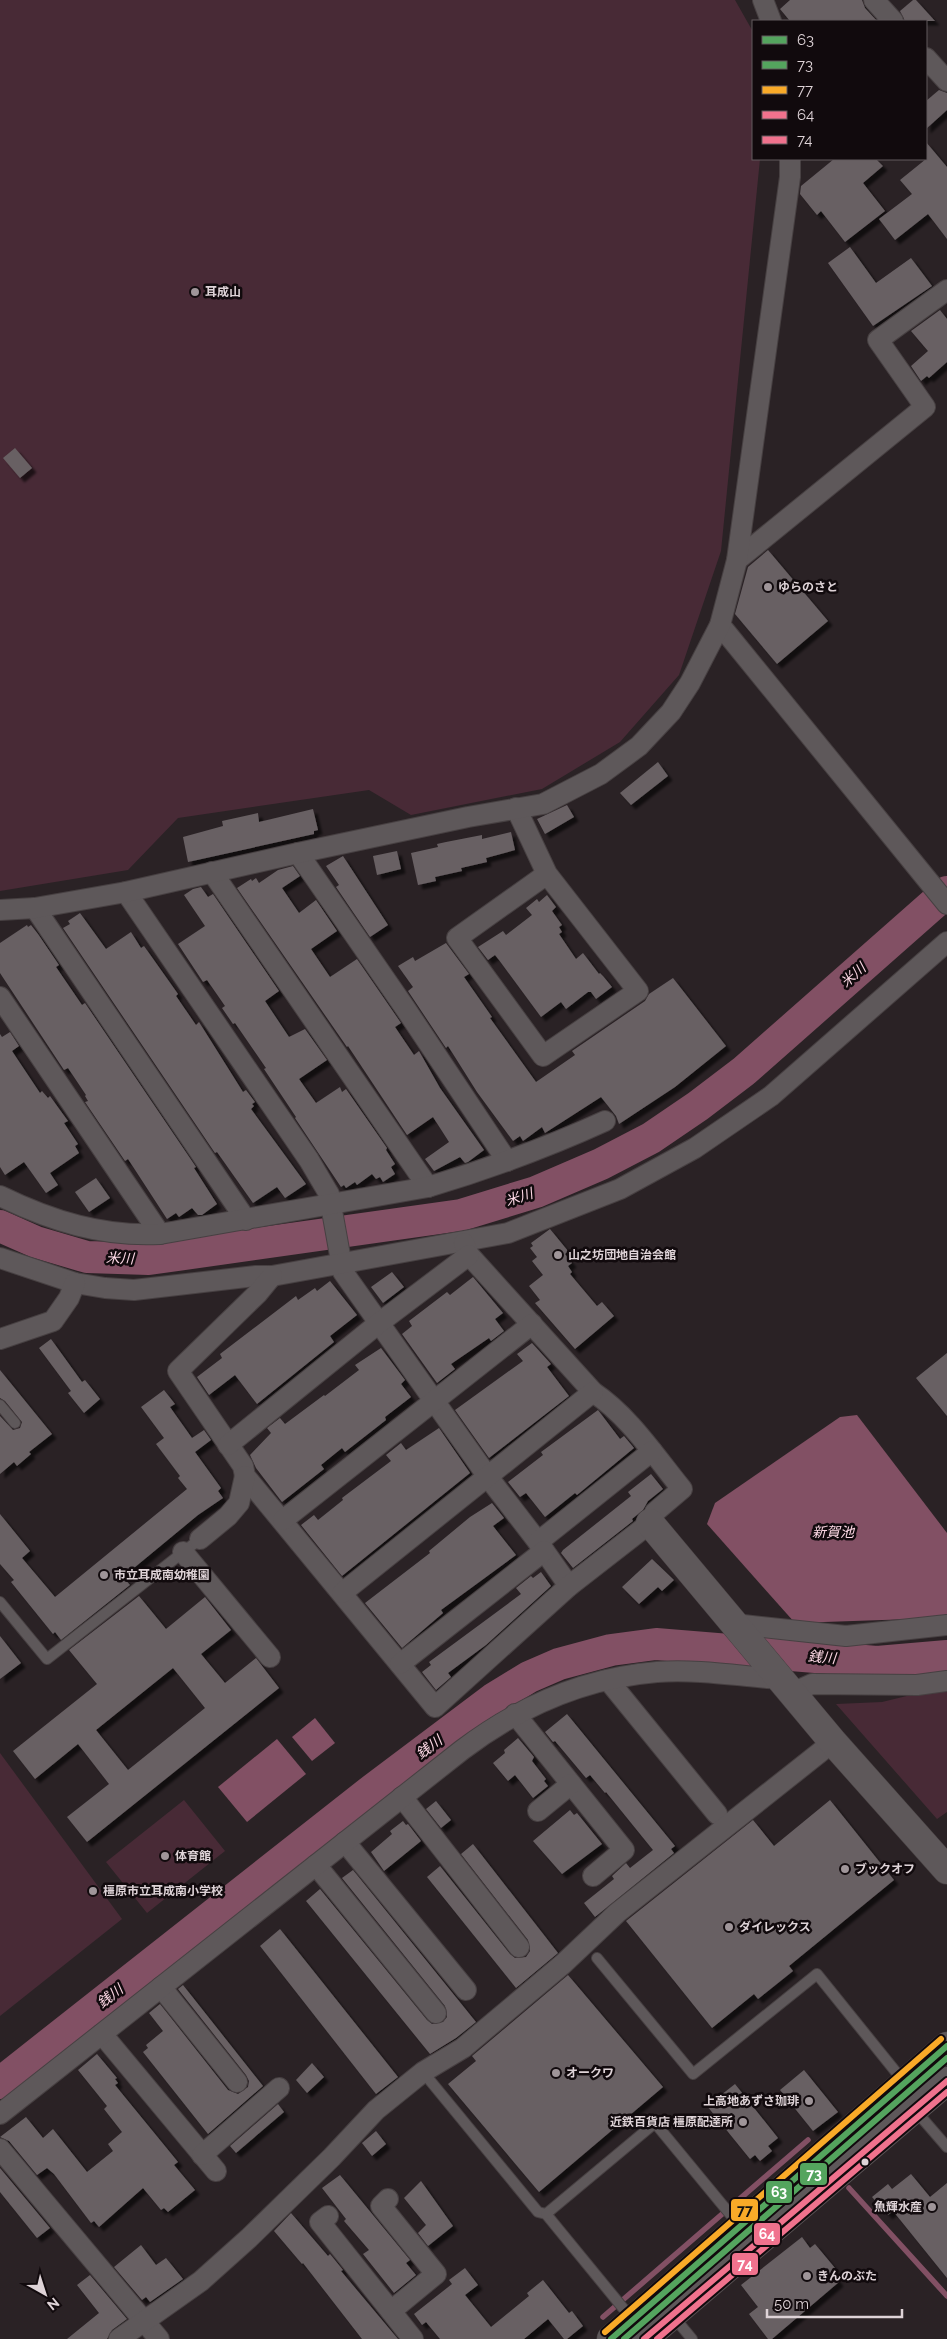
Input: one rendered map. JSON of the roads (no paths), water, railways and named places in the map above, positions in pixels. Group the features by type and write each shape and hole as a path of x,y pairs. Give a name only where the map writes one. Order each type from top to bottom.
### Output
{"main road":[{"path":"650,1523 781,1682 947,1870"},
{"path":"611,2339 629,2316 731,2216 905,2083 947,2046"},
{"path":"629,2316 672,2315 947,2081"}],"street":[{"path":"763,0 771,20"},
{"path":"874,0 892,20"},
{"path":"927,59 947,81"},
{"path":"0,910 35,908 126,892 298,853 543,804 601,774 638,746 671,712 690,684 720,625 737,560 790,177 790,160"},
{"path":"737,560 925,407 878,340 947,290"},
{"path":"720,625 947,904"},
{"path":"516,808 547,874 638,991 543,1056 457,938 547,874"},
{"path":"298,853 405,1008 507,1161"},
{"path":"212,872 428,1187"},
{"path":"126,892 309,1160 330,1194 343,1272 488,1477 569,1586"},
{"path":"35,908 246,1220"},
{"path":"0,1258 75,1283 134,1290 256,1276 272,1276 341,1261 467,1249 620,1189 695,1148 771,1096 947,942"},
{"path":"0,997 160,1234"},
{"path":"2,1195 89,1230 131,1236 160,1234 246,1220 333,1210 428,1187 560,1142 605,1121"},
{"path":"228,1445 467,1249"},
{"path":"272,1276 258,1294 178,1372 242,1466 245,1476 435,1707 569,1586 650,1523 655,1512 682,1489 624,1419 605,1400 593,1392 467,1249"},
{"path":"0,1339 53,1321 69,1298 75,1283"},
{"path":"282,1520 532,1324"},
{"path":"342,1593 593,1392"},
{"path":"400,1664 652,1451"},
{"path":"200,1539 228,1516 240,1503 245,1476"},
{"path":"184,1552 270,1657"},
{"path":"739,1631 846,1636 947,1625"},
{"path":"0,2114 491,1728 515,1714 562,1692 608,1680 657,1672 812,1684 917,1685 947,1681"},
{"path":"608,1680 717,1814"},
{"path":"515,1714 624,1850 593,1876"},
{"path":"119,2339 201,2281 250,2238 332,2157 376,2110 424,2072 463,2048 563,1964 617,1913 833,1742"},
{"path":"538,1811 571,1784"},
{"path":"402,1797 519,1947"},
{"path":"345,1842 466,1990"},
{"path":"316,1865 436,2012"},
{"path":"162,1987 237,2082"},
{"path":"102,2034 216,2172"},
{"path":"202,2155 279,2088"},
{"path":"0,2149 159,2339"},
{"path":"388,2199 380,2206 436,2274 391,2311"},
{"path":"328,2216 320,2222 413,2339"}],"lane":[{"path":"0,1405 15,1423"},
{"path":"0,1602 47,1659 200,1539"},
{"path":"596,1958 693,2074 817,1974 905,2083"},
{"path":"424,2072 538,2212 546,2214 629,2316"},
{"path":"914,2109 947,2147"},
{"path":"546,2214 655,2123 731,2216"},
{"path":"672,2315 692,2339"}],"water":[{"name":"新賀池","path":"857,1415 947,1533 947,1616 941,1618 795,1623 707,1524 715,1503 840,1417"},
{"path":"315,1718 335,1743 312,1761 292,1737"},
{"path":"277,1739 306,1774 247,1822 218,1787"}],"waterway":[{"name":"米川","path":"0,1226 36,1242 87,1257 149,1259 461,1215 536,1192 601,1164 651,1138 698,1106 744,1071 947,892"},
{"name":"銭川","path":"0,2083 372,1790 493,1699 529,1677 559,1664 611,1650 656,1644 877,1662 947,1656"},
{"path":"603,2317 808,2140"},
{"path":"849,2188 947,2296"}],"place":[{"name":"耳成山","path":"195,292"},
{"name":"ゆらのさと","path":"768,587"},
{"name":"山之坊団地自治会館","path":"558,1255"},
{"name":"市立耳成南幼稚園","path":"104,1575"},
{"name":"体育館","path":"165,1856"},
{"name":"ブックオフ","path":"845,1869"},
{"name":"橿原市立耳成南小学校","path":"93,1891"},
{"name":"ダイレックス","path":"729,1927"},
{"name":"オークワ","path":"556,2073"},
{"name":"上高地あずさ珈琲","path":"809,2101"},
{"name":"近鉄百貨店 橿原配達所","path":"743,2122"},
{"name":"魚輝水産","path":"932,2207"},
{"name":"きんのぶた","path":"807,2276"}]}
